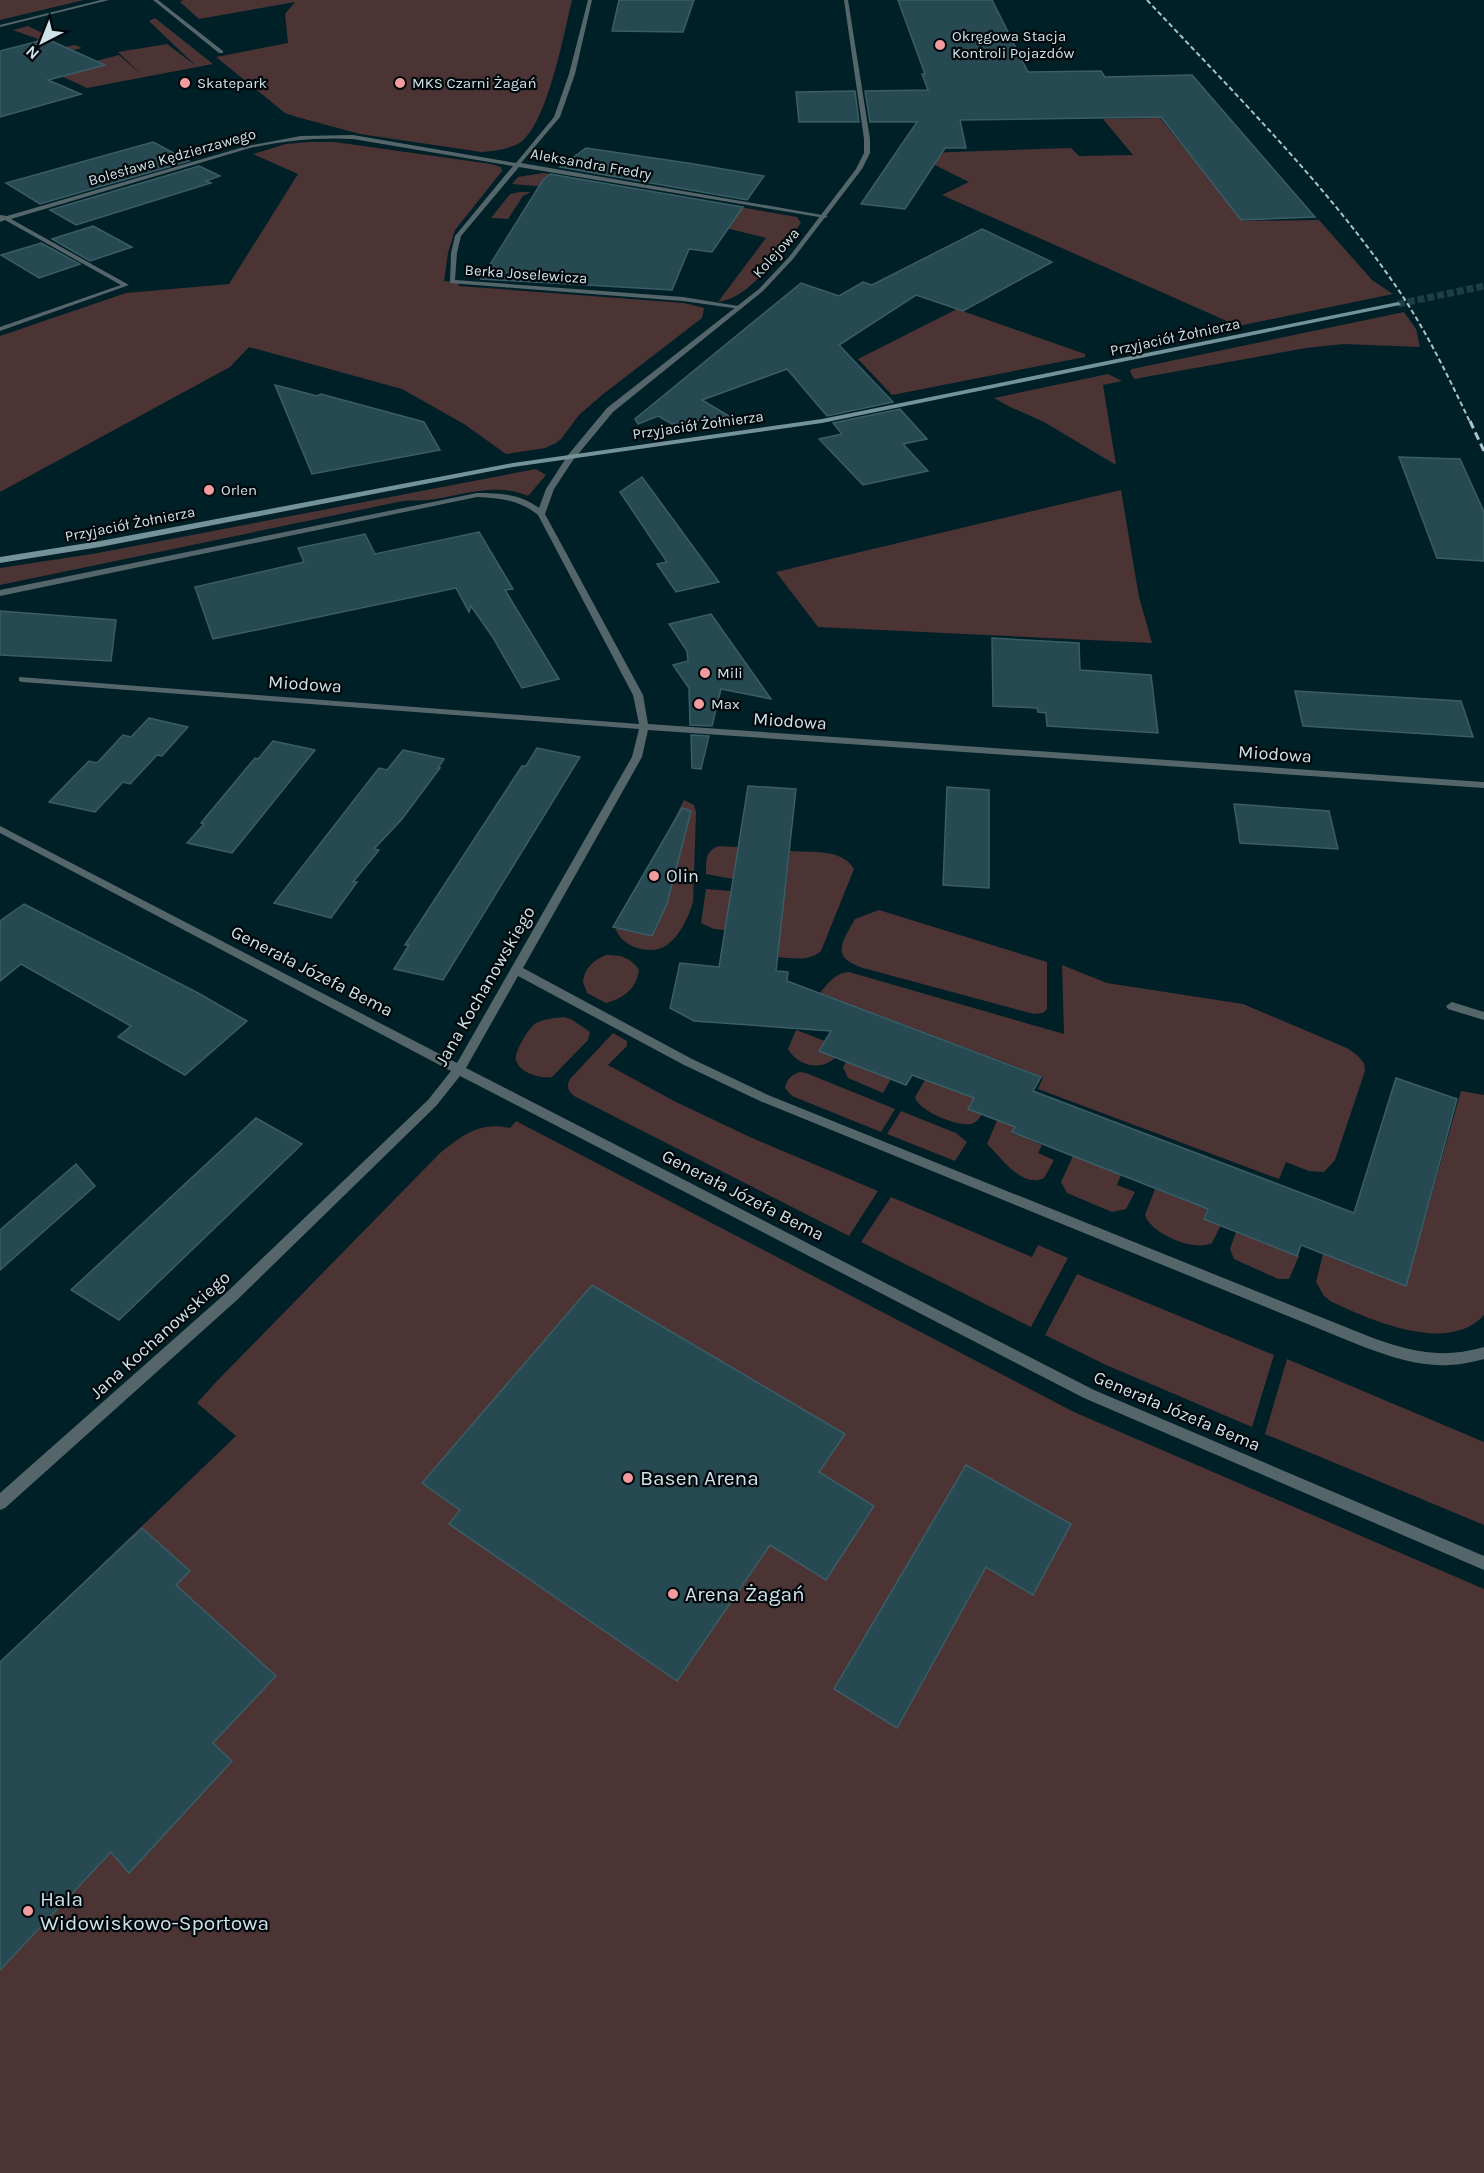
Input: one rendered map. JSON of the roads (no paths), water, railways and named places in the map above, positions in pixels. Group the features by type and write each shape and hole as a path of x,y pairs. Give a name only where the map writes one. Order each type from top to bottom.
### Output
{"main road":[{"name":"Przyjaciół Żołnierza","path":"0,560 100,544 443,477 822,421 1398,304"}],"street":[{"path":"0,26 107,0"},
{"path":"155,0 221,52"},
{"path":"519,164 557,117 572,74 590,0"},
{"name":"Kolejowa","path":"571,457 610,410 761,290 825,216 859,169 867,153 862,103 846,0"},
{"name":"Bolesława Kędzierzawego","path":"2,217 249,147 310,136 353,137"},
{"name":"Aleksandra Fredry","path":"353,137 825,216"},
{"name":"Berka Joselewicza","path":"519,164 458,236 452,282 683,299 738,308"},
{"path":"0,329 126,285 2,217"},
{"path":"0,593 477,495 508,496 523,500 541,514 550,489 571,457"},
{"name":"Jana Kochanowskiego","path":"0,1503 241,1288 432,1103 460,1068 637,757 642,745 644,726 643,711 638,695 541,514"},
{"name":"Miodowa","path":"22,679 644,726 1484,785"},
{"name":"Generała Józefa Bema","path":"0,829 460,1068 522,1103 1089,1394 1484,1563"},
{"path":"517,970 688,1062 764,1098 1369,1343 1417,1359 1441,1362 1462,1360 1484,1353"},
{"path":"1452,1006 1484,1016"}],"tunnel":[{"path":"1398,304 1484,286"}],"railway":[{"path":"1147,0 1275,137 1366,244 1425,333 1470,422"},
{"path":"1470,421 1484,451"}],"place":[{"name":"Okręgowa Stacja Kontroli Pojazdów","path":"940,45"},
{"name":"Skatepark","path":"185,83"},
{"name":"MKS Czarni Żagań","path":"400,83"},
{"name":"Orlen","path":"209,490"},
{"name":"Mili","path":"705,673"},
{"name":"Max","path":"699,704"},
{"name":"Olin","path":"654,876"},
{"name":"Basen Arena","path":"628,1478"},
{"name":"Arena Żagań","path":"673,1594"},
{"name":"Hala Widowiskowo-Sportowa","path":"28,1911"}]}
